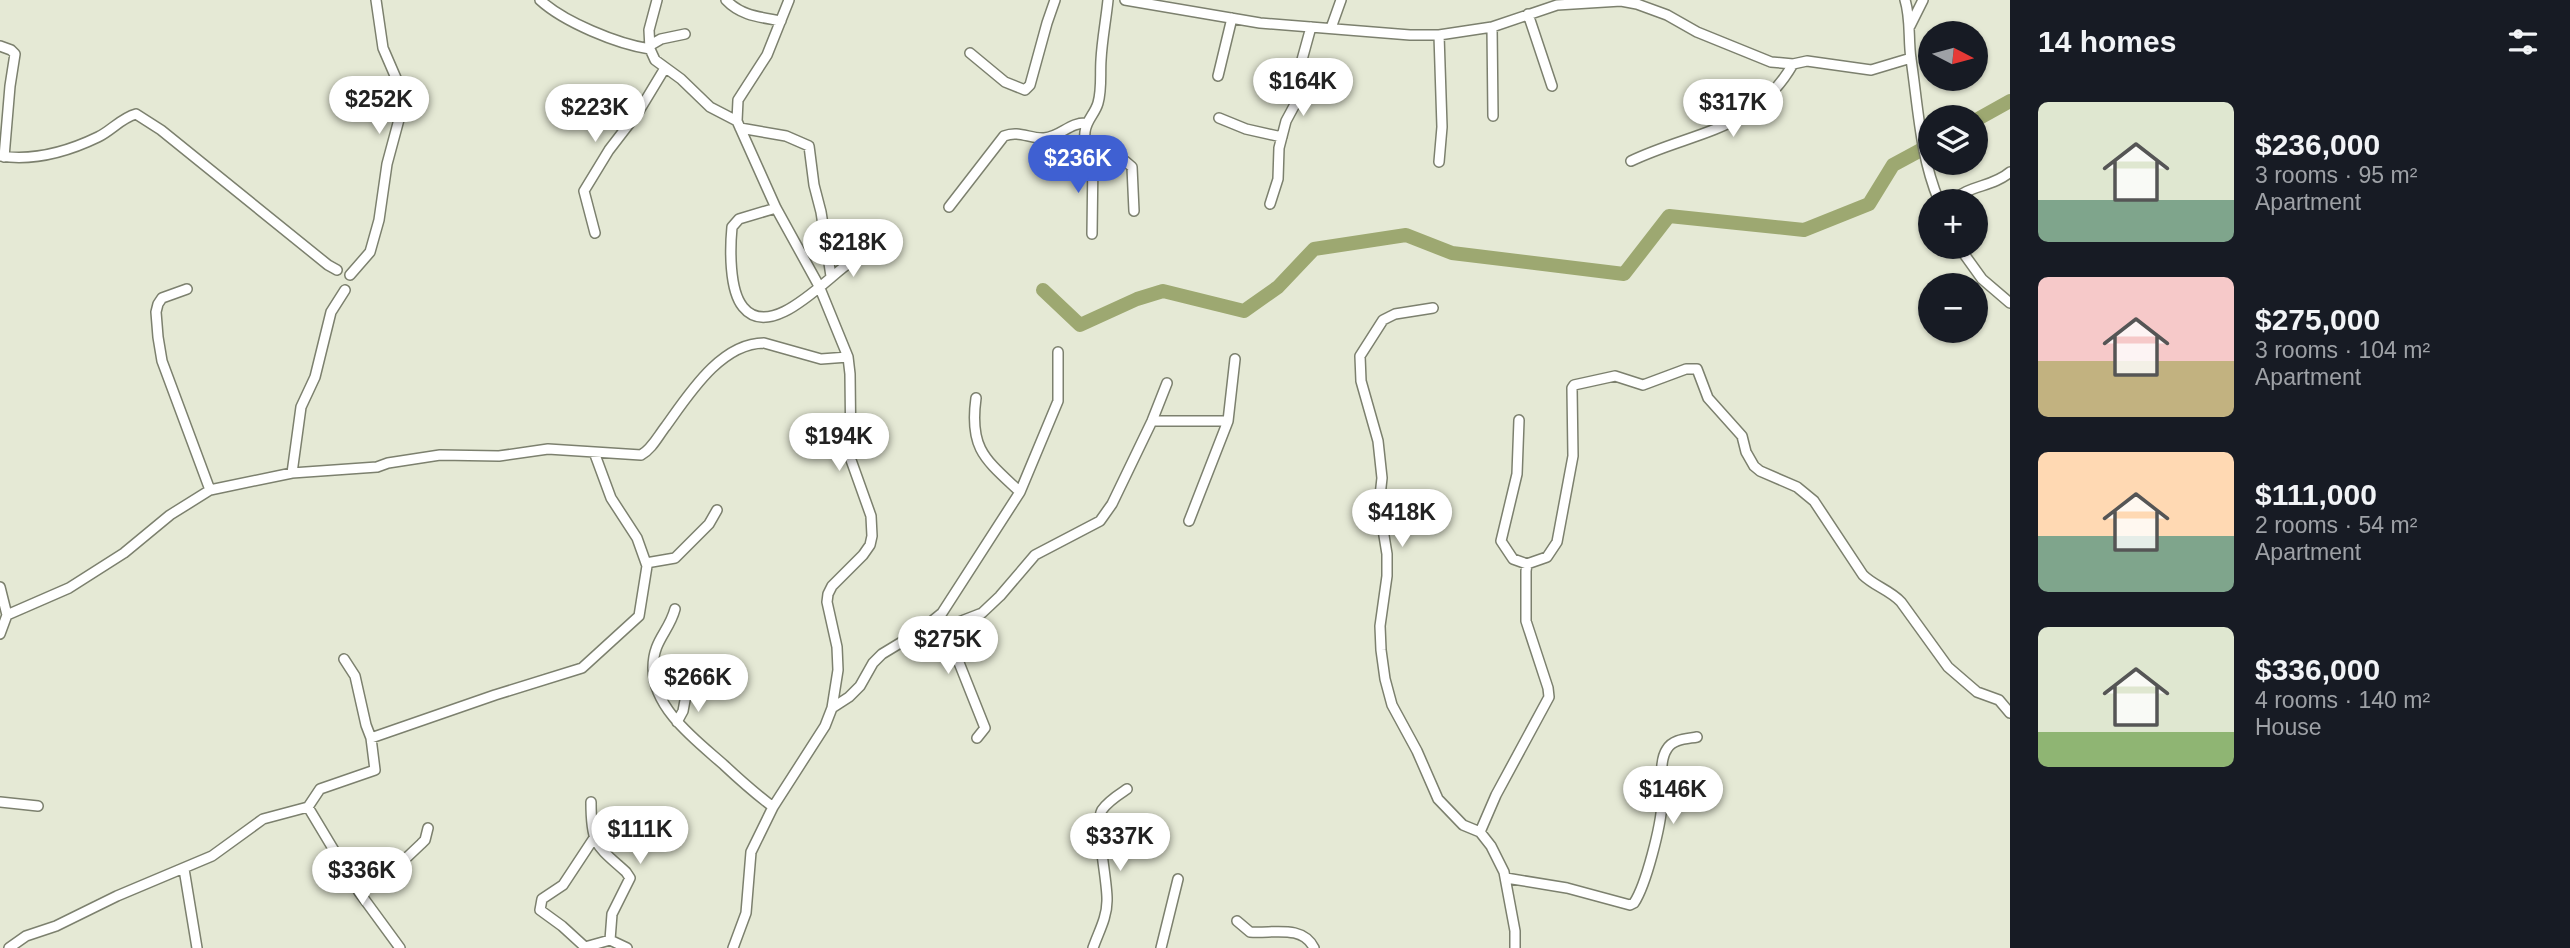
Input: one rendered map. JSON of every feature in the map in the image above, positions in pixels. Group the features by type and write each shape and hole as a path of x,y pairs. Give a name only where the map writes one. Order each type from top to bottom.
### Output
{"street":[{"path":"350,275 370,252 379,220 387,164 401,112 399,85 383,48 376,0"},
{"path":"540,0 595,32 649,48"},
{"path":"657,0 651,17 649,48 655,60 681,79 710,107 739,125 786,136 809,146 831,276"},
{"path":"726,0 746,14 781,21"},
{"path":"733,948 746,913 751,852 773,807 825,726 832,708 838,670 828,594 832,586 870,545 872,525 851,460 848,357 820,286 776,208 739,125 738,100 767,55 789,0"},
{"path":"970,53 1005,82 1025,90 1030,85 1055,0"},
{"path":"1109,0 1098,104 1087,123 1086,149 1093,157 1125,161 1132,167 1134,211"},
{"path":"1125,0 1232,18 1410,35 1492,27 1558,5 1621,1 1667,15 1698,32 1770,62 1793,64 1807,61 1871,70 1911,58"},
{"path":"1192,11 1194,0"},
{"path":"1331,28 1341,0"},
{"path":"1905,0 1909,16 1911,58 1921,136 1934,189"},
{"path":"1909,28 1923,0"},
{"path":"1528,14 1552,86"},
{"path":"1218,76 1232,18"},
{"path":"1270,204 1278,179 1282,137 1291,109 1300,95 1300,67 1311,27"},
{"path":"1492,27 1493,116"},
{"path":"649,48 661,39 685,34"},
{"path":"1439,34 1442,127 1439,162"},
{"path":"0,46 15,54 2,156 28,159 58,152 99,137 136,114 161,130 337,270"},
{"path":"1631,161 1654,150 1732,123 1756,107 1777,87 1793,64"},
{"path":"595,233 584,191 613,144 639,111 664,68"},
{"path":"1219,118 1246,129 1282,137"},
{"path":"949,207 1004,136 1018,133 1043,139 1056,136 1070,125 1087,123"},
{"path":"1092,234 1093,157"},
{"path":"1974,189 2001,180 2010,172"},
{"path":"776,208 739,219 733,227 734,289 738,301 754,316 767,318 791,308 854,259 878,253"},
{"path":"1968,259 1982,279 2010,303"},
{"path":"187,289 162,298 158,304 158,337 162,361 210,490"},
{"path":"292,473 301,407 315,377 331,312 345,290"},
{"path":"1433,308 1395,314 1384,320 1360,356 1361,381 1378,441 1382,478 1379,505 1387,554 1387,576 1380,626 1381,650 1392,705 1417,751 1438,799 1463,825 1480,832 1491,846 1506,878 1515,931 1515,948"},
{"path":"7,615 69,588 124,553 170,515 210,490 292,473 377,467 440,455 499,456 548,449 636,456 645,453 680,406 724,357 742,347 764,343 821,359 848,357"},
{"path":"832,708 860,686 873,663 882,654 937,618 1020,492 1058,401 1058,352"},
{"path":"1189,521 1228,421 1235,359"},
{"path":"1518,420 1517,474 1501,541 1514,559 1527,564 1548,557 1557,542 1573,456 1574,385 1615,376 1643,385 1697,369 1708,398 1742,436 1746,452 1754,466 1805,492 1814,501 1863,575 1901,602 1948,667 1977,692 1999,700 2010,713"},
{"path":"946,630 951,625 982,613 1035,555 1068,536 1088,529 1100,520 1112,504 1167,383"},
{"path":"976,398 974,428 977,445 997,470 1020,492"},
{"path":"1152,421 1228,421"},
{"path":"371,738 586,666 640,615 648,573 646,564 636,538 611,498 594,452"},
{"path":"646,564 675,558 709,524 717,510"},
{"path":"1480,832 1496,794 1549,697 1526,621 1527,564"},
{"path":"0,587 7,615 0,634"},
{"path":"675,609 671,623 660,636 653,669 658,690 677,722 703,749 773,807"},
{"path":"937,618 946,630 985,728 977,738"},
{"path":"9,948 26,936 55,926 117,896 212,856 263,819 308,807 320,789 375,770 371,738 355,676 344,659"},
{"path":"677,722 683,711 686,695"},
{"path":"1506,878 1567,888 1634,904 1656,837 1662,806 1666,750 1676,741 1696,737"},
{"path":"1093,948 1105,919 1107,902 1103,848 1098,824 1101,811 1127,789"},
{"path":"0,802 38,806"},
{"path":"591,802 591,828 594,838 599,848 626,872 629,878 612,914 610,940"},
{"path":"308,807 359,892 400,948"},
{"path":"359,892 383,880 425,840 428,828"},
{"path":"594,838 563,885 542,899 540,909 585,947 610,940 627,948"},
{"path":"184,869 197,948"},
{"path":"1161,948 1178,879"},
{"path":"1237,921 1250,932 1301,934 1314,948"}],"waterway":[{"path":"1988,113 2010,101"},
{"path":"1043,290 1080,325 1137,299 1163,291 1244,311 1278,287 1314,249 1406,235 1452,253 1624,274 1669,216 1804,230 1869,204 1893,165 1918,151"}]}
